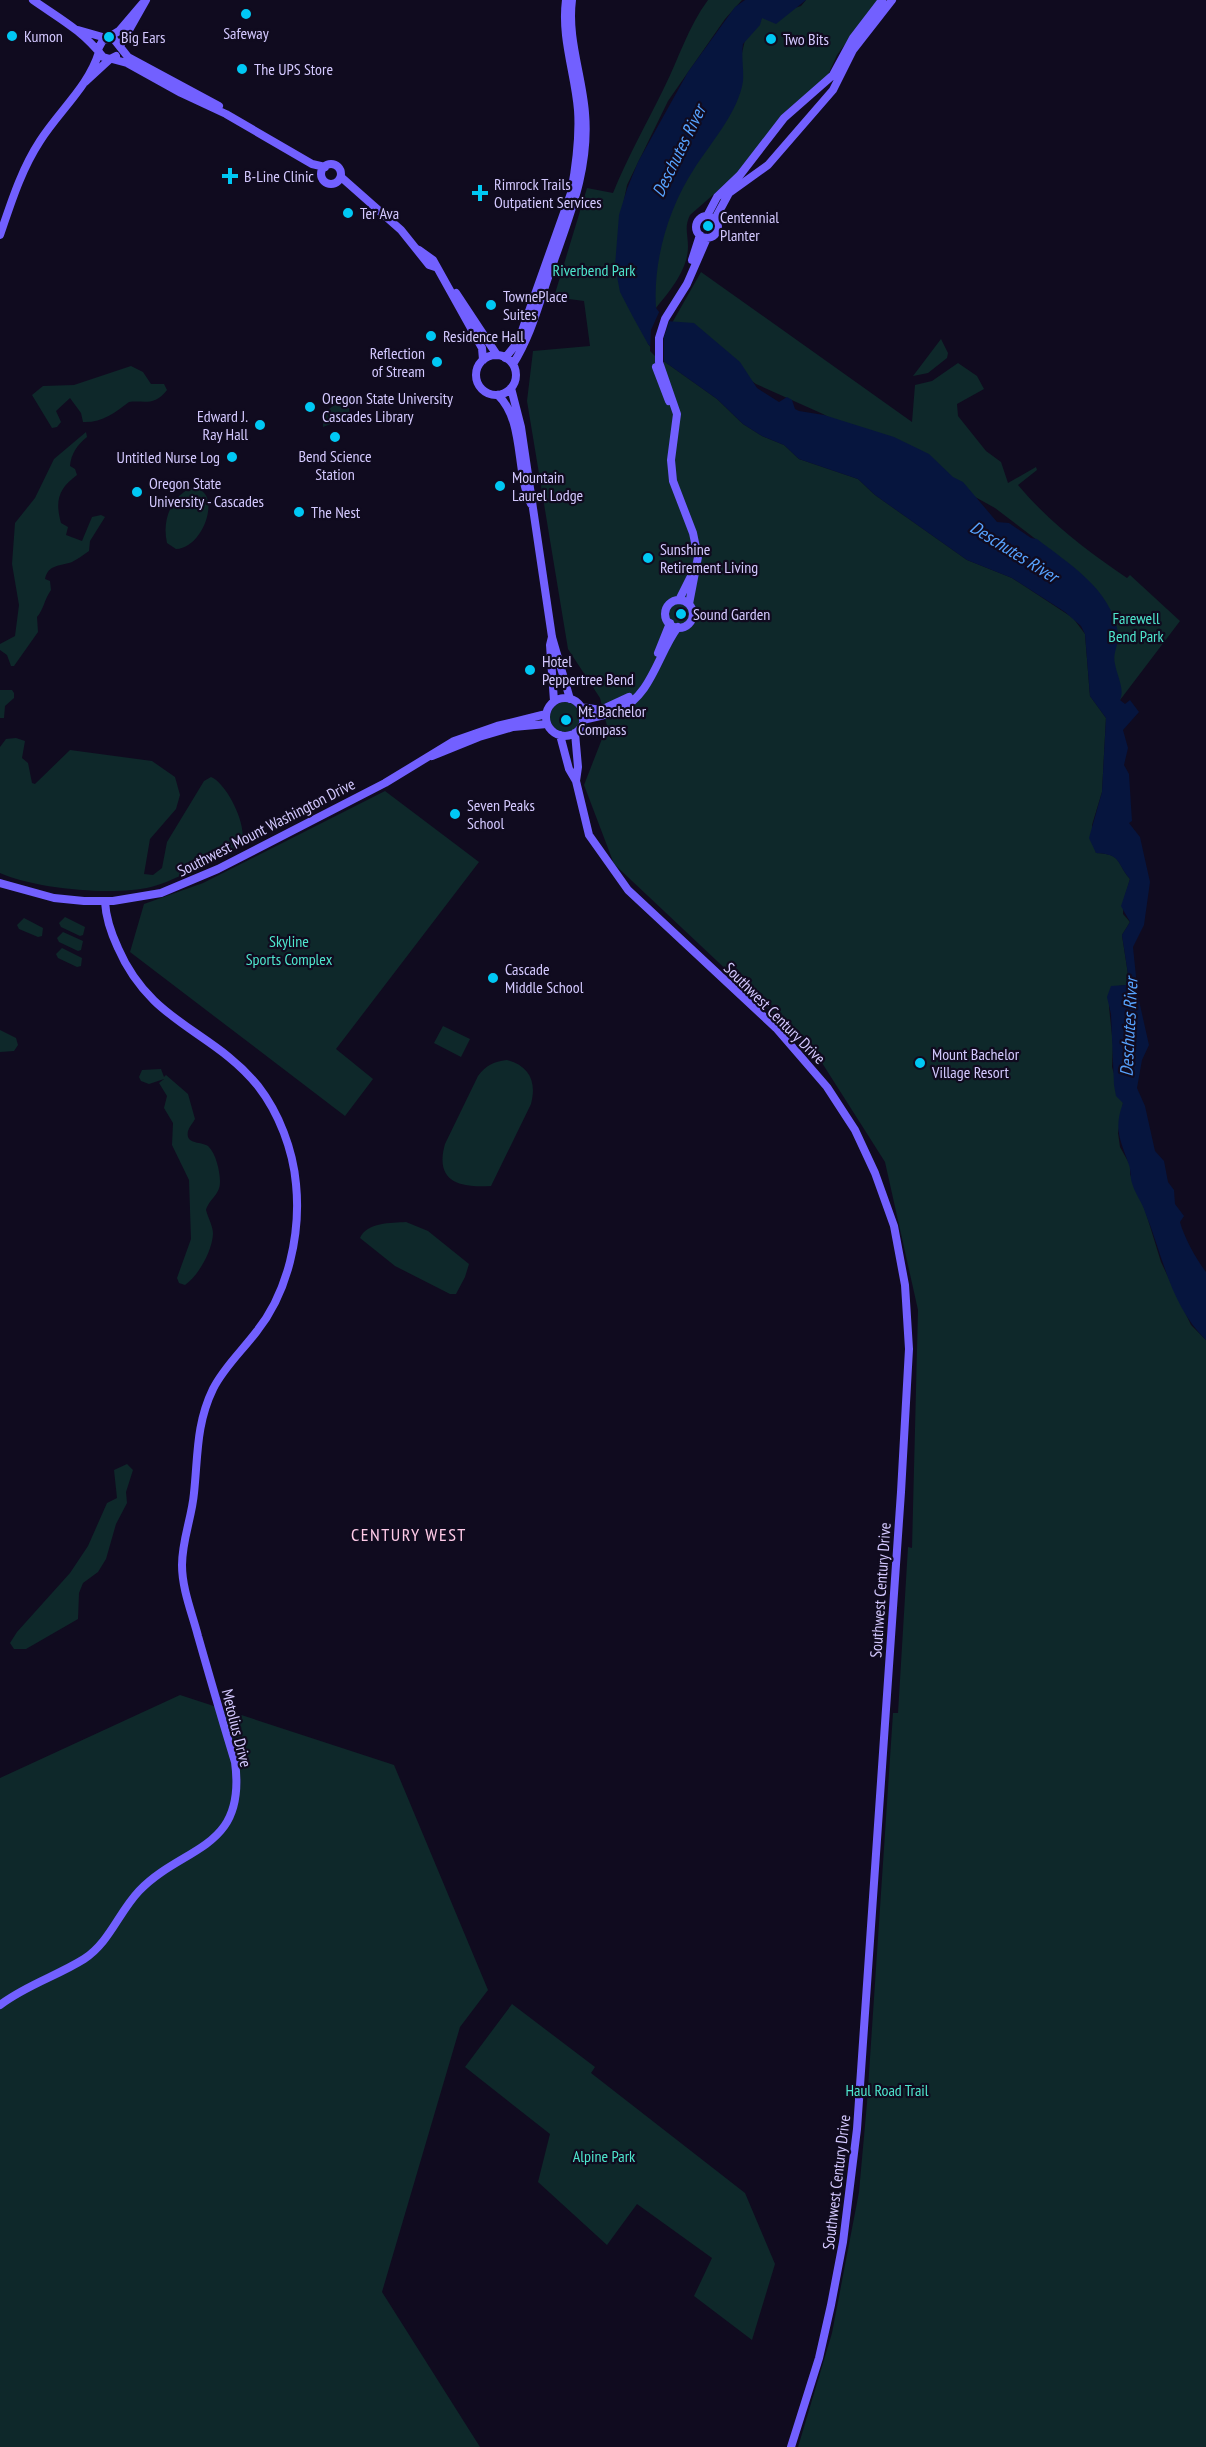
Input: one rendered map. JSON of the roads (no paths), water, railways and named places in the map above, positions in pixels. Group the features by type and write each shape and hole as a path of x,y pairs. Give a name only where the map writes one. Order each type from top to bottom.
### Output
{"main road":[{"path":"33,0 78,30 102,57 127,63 226,114 323,170 327,183 339,179"},
{"path":"84,83 99,51 100,42 119,31 146,0"},
{"path":"0,235 29,159 41,139 84,83 111,59 146,0"},
{"path":"483,360 501,356 518,342 571,193 579,145 578,111 567,50 566,0"},
{"path":"513,364 526,343 575,203 582,174 585,114 572,32 572,0"},
{"path":"704,237 714,235 718,229 711,217 717,197 740,175 784,118 833,75 853,38 882,0"},
{"path":"704,237 696,229 697,221 711,217 729,193 768,165 833,90 853,50 892,0"},
{"path":"78,30 116,40 128,57 221,108 226,114"},
{"path":"154,78 159,77 178,84"},
{"path":"323,170 336,166 339,179 387,217 419,250 433,260 482,348 483,360 477,370 477,382 488,393 498,395 505,401 513,424 527,495 532,506"},
{"path":"583,720 619,710 635,699 648,683 678,627 691,621 693,612 689,604 698,557 693,533 673,482 671,460 677,421 659,362 659,339 665,319 685,282 704,237"},
{"path":"448,286 462,300 488,345 513,364 516,377 510,388 498,395"},
{"path":"510,388 521,427 552,637 570,699 581,707 601,710 624,702 649,674 669,623 666,614 667,607 679,600 689,585 692,546 671,496 668,480 668,451 672,423 668,394"},
{"path":"679,600 689,604"},
{"path":"669,623 678,627"},
{"path":"552,637 550,645 554,702 546,714 547,724 560,735 575,733 583,720 581,707"},
{"path":"554,702 570,699"},
{"name":"Southwest Mount Washington Drive","path":"431,757 438,750 466,736 546,714"},
{"name":"Southwest Mount Washington Drive","path":"0,884 54,898 105,902 161,892 193,881 431,757 513,727 547,724"},
{"name":"Southwest Century Drive","path":"575,733 576,781 585,819 591,827 594,839 628,890 776,1028 827,1087 855,1130 879,1182 894,1226 905,1285 909,1349 902,1481 857,2128 843,2242 831,2305 819,2358 791,2447"},
{"name":"Southwest Century Drive","path":"560,735 569,769 576,781"},
{"name":"Metolius Drive","path":"0,2005 18,1992 93,1952 139,1892 212,1841 231,1811 236,1786 235,1762 187,1596 182,1566 194,1493 198,1434 214,1387 267,1318 286,1277 297,1212 296,1183 283,1129 257,1086 230,1059 156,1005 138,985 110,931 105,902"}],"water":[{"name":"Deschutes River","path":"745,0 806,0 776,24 762,18 760,25 743,44 743,81 736,104 685,185 664,236 657,272 656,308 666,321 694,323 740,362 757,388 779,402 787,397 792,400 795,409 799,411 824,415 894,437 929,454 953,477 963,482 997,522 1009,523 1031,538 1037,539 1075,568 1097,590 1114,616 1118,640 1114,660 1121,687 1120,700 1125,704 1130,700 1139,712 1123,730 1128,748 1124,765 1129,774 1132,821 1129,823 1140,837 1150,882 1144,925 1133,947 1138,996 1149,1045 1142,1060 1137,1088 1145,1106 1155,1151 1164,1161 1168,1182 1174,1190 1175,1204 1184,1216 1180,1222 1182,1228 1206,1272 1206,1340 1194,1326 1176,1296 1144,1208 1133,1187 1130,1167 1119,1135 1120,1112 1123,1103 1116,1096 1114,1085 1111,1014 1107,997 1111,986 1126,985 1128,974 1122,935 1130,922 1121,906 1130,879 1118,860 1110,855 1096,853 1089,838 1102,792 1106,718 1090,696 1085,634 1081,626 1065,612 1012,578 967,560 875,495 858,479 799,459 784,445 762,436 743,424 717,399 665,362 648,344 620,292 615,266 619,215 638,162 688,72 735,7"}],"place":[{"name":"Safeway","path":"246,14"},
{"name":"Kumon","path":"12,36"},
{"name":"Big Ears","path":"109,37"},
{"name":"Two Bits","path":"771,39"},
{"name":"The UPS Store","path":"242,69"},
{"name":"B-Line Clinic","path":"230,176"},
{"name":"Rimrock Trails Outpatient Services","path":"480,193"},
{"name":"Ter Ava","path":"348,213"},
{"name":"Centennial Planter","path":"708,226"},
{"name":"TownePlace Suites","path":"491,305"},
{"name":"Residence Hall","path":"431,336"},
{"name":"Reflection of Stream","path":"437,362"},
{"name":"Oregon State University Cascades Library","path":"310,407"},
{"name":"Edward J. Ray Hall","path":"260,425"},
{"name":"Bend Science Station","path":"335,437"},
{"name":"Untitled Nurse Log","path":"232,457"},
{"name":"Mountain Laurel Lodge","path":"500,486"},
{"name":"Oregon State University - Cascades","path":"137,492"},
{"name":"The Nest","path":"299,512"},
{"name":"Sunshine Retirement Living","path":"648,558"},
{"name":"Sound Garden","path":"681,614"},
{"name":"Hotel Peppertree Bend","path":"530,670"},
{"name":"Mt. Bachelor Compass","path":"566,720"},
{"name":"Seven Peaks School","path":"455,814"},
{"name":"Cascade Middle School","path":"493,978"},
{"name":"Mount Bachelor Village Resort","path":"920,1063"}],"district":[{"name":"CENTURY WEST","path":"409,1535"}],"park label":[{"name":"Riverbend Park","path":"594,270"},
{"name":"Farewell Bend Park","path":"1136,627"},
{"name":"Skyline Sports Complex","path":"289,950"},
{"name":"Haul Road Trail","path":"887,2090"},
{"name":"Alpine Park","path":"604,2156"}]}
